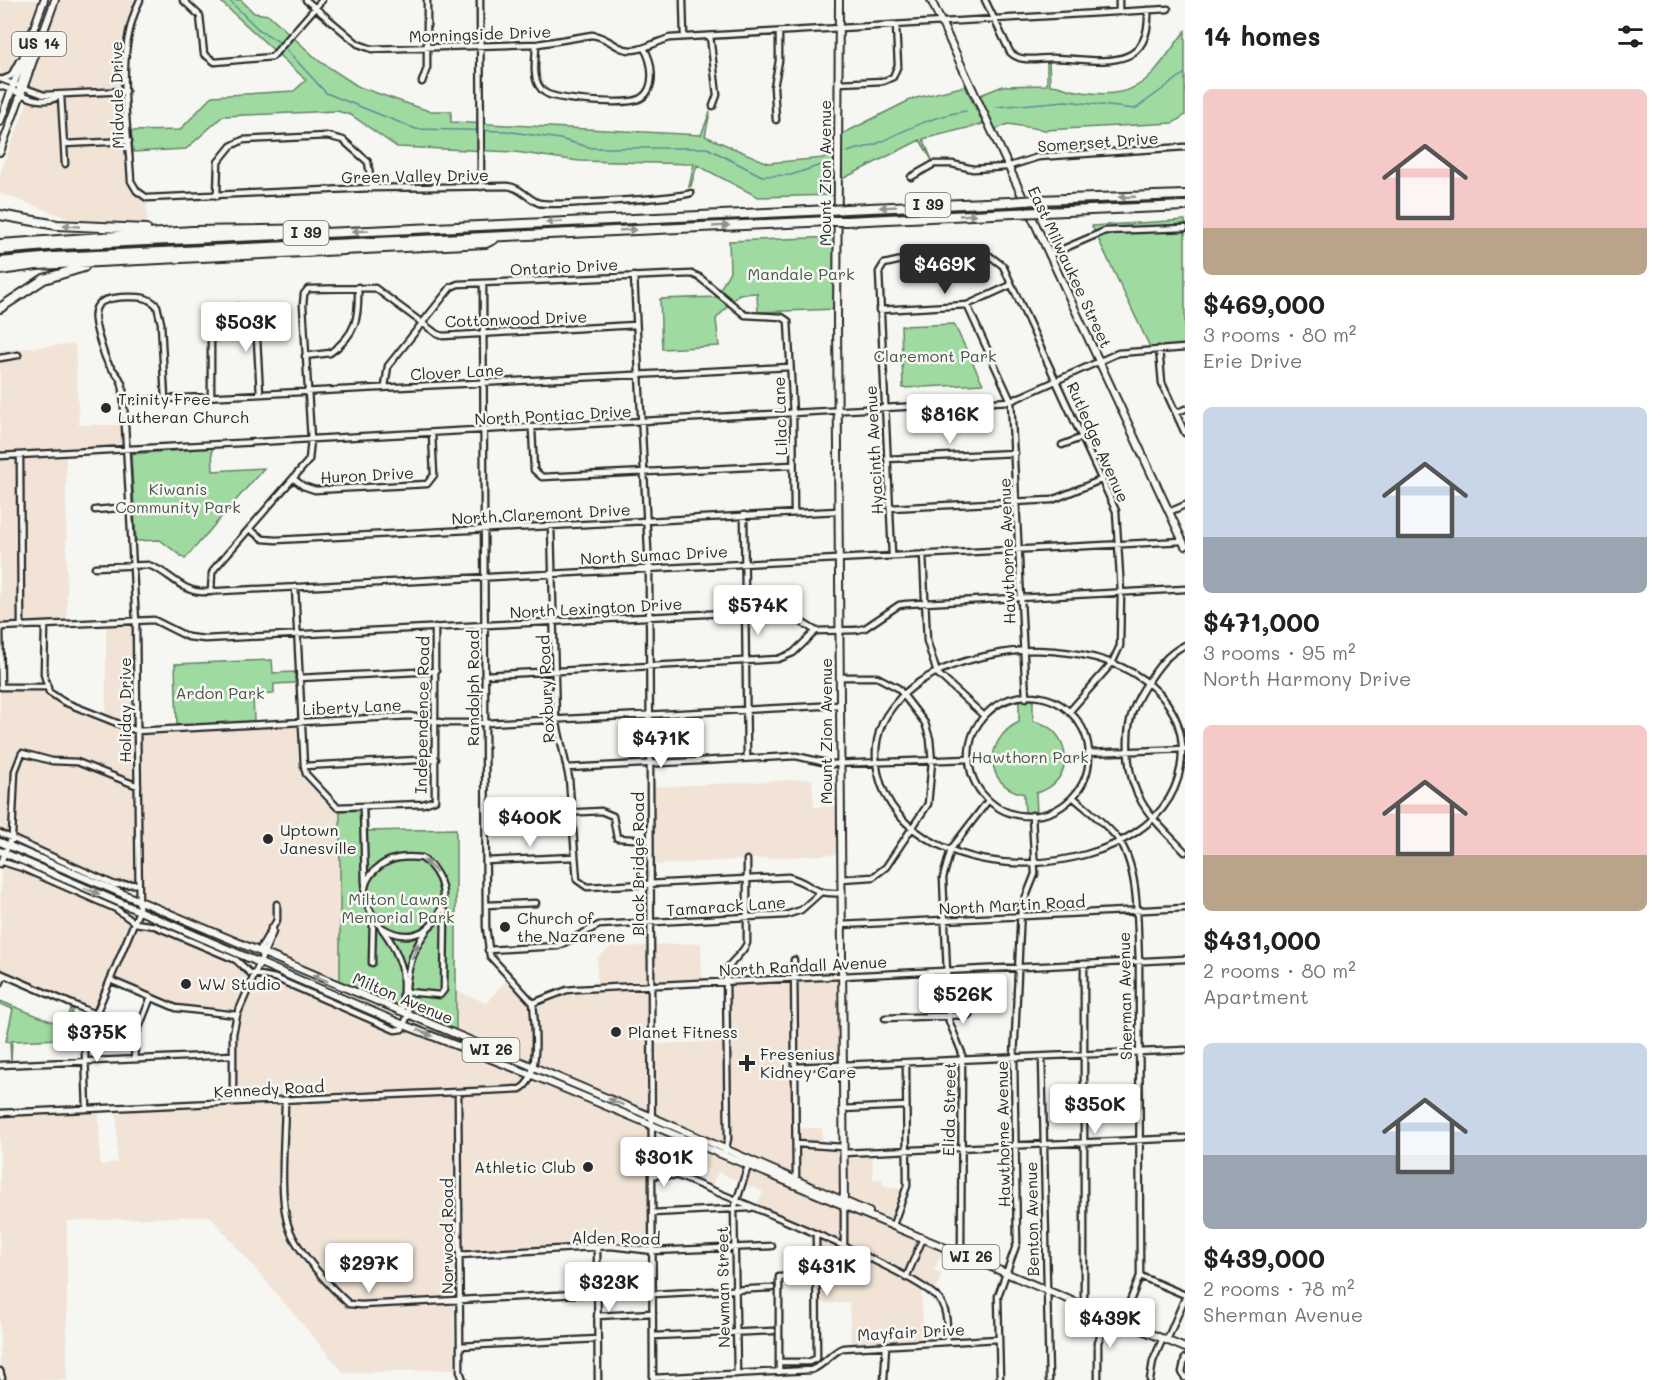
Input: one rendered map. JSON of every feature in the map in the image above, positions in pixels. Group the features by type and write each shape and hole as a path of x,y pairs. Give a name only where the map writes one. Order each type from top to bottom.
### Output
{"highway":[{"name":"I 39","path":"0,250 332,232 1185,195"},
{"name":"I 39","path":"0,262 54,257 1185,206"},
{"path":"3,215 57,225 192,231"},
{"path":"0,244 192,231 320,228 332,232"},
{"path":"0,270 139,260 486,243 498,237"},
{"path":"0,308 28,287 55,274 88,266 139,260"}],"main road":[{"name":"US 14","path":"0,152 27,45 44,0"},
{"name":"US 14","path":"0,122 6,106 17,89 55,0"},
{"name":"Mount Zion Avenue","path":"839,0 837,412 844,1203"},
{"name":"East Milwaukee Street","path":"931,0 1184,543"},
{"path":"17,89 30,52 34,28"},
{"path":"0,94 5,99 6,106"},
{"name":"Milton Avenue","path":"0,842 409,1015 652,1126 761,1164 893,1225 1185,1348"},
{"name":"Milton Avenue","path":"2,852 404,1025 652,1117 725,1152 748,1166 844,1203"},
{"path":"748,1166 761,1164"}],"street":[{"name":"Midvale Drive","path":"136,191 131,181 126,46 131,20 140,0"},
{"path":"183,0 200,16 204,54 215,62 272,57 322,0"},
{"name":"Morningside Drive","path":"306,0 365,48 536,45 564,42 592,35 601,36 628,50 644,48 670,38 995,21 1028,16 1168,9"},
{"path":"422,82 427,72 427,0"},
{"path":"480,0 481,187"},
{"path":"682,0 684,37"},
{"path":"985,0 1010,52 1025,59 1054,58 1094,61 1123,59 1134,52 1145,38 1148,28 1148,10"},
{"path":"1119,0 1119,11"},
{"path":"839,83 884,81 893,77 897,68 896,26"},
{"path":"776,120 774,87 779,61 779,32"},
{"path":"710,36 717,95 713,106"},
{"path":"0,79 11,76 27,45"},
{"path":"536,45 536,78 545,92 558,97 627,102 643,98 648,92 652,69 644,48"},
{"path":"0,79 17,89"},
{"path":"0,86 39,95 61,96 126,91"},
{"path":"61,96 65,164"},
{"path":"217,196 216,167 231,146 243,140 271,138 327,136 341,139 368,162 372,188"},
{"path":"64,144 129,141"},
{"name":"Somerset Drive","path":"911,177 934,164 952,164 973,170 1007,167 1038,157 1185,147"},
{"name":"Green Valley Drive","path":"136,191 151,199 372,188 514,187 543,203 669,197 691,193"},
{"path":"1049,255 1105,231 1185,228"},
{"name":"Rutledge Avenue","path":"879,272 884,264 902,260 990,256 1003,266 1103,479 1116,511 1122,636 1112,663 1070,711"},
{"name":"Hyacinth Avenue","path":"879,272 892,555"},
{"name":"Ontario Drive","path":"386,387 388,366 451,287 483,283 692,274 699,277 745,315 787,320"},
{"name":"Black Bridge Road","path":"634,276 649,569 653,1379"},
{"name":"Randolph Road","path":"483,283 488,950"},
{"path":"879,310 967,305 1011,285"},
{"path":"211,592 212,573 215,568 309,460 305,356 330,353 355,326 359,314 358,287"},
{"name":"Cottonwood Drive","path":"305,356 303,301 306,291 312,288 369,287 381,291 421,323 443,336 635,325"},
{"name":"Holiday Drive","path":"87,1109 85,1061 88,1033 139,911 135,565 122,381 106,359 96,330 93,318 100,302 111,298 143,297 157,306 161,323 165,399"},
{"name":"Hawthorne Avenue","path":"967,305 1011,401 1018,502 1018,549 1026,698"},
{"path":"211,396 211,326 220,312 237,307 253,310 256,320 260,394"},
{"name":"Lilac Lane","path":"787,320 793,415 794,513"},
{"name":"North Pontiac Drive","path":"0,456 793,415 1011,401 1099,361 1126,352 1185,348"},
{"path":"1159,349 1162,383 1185,433"},
{"path":"0,358 18,355"},
{"name":"Clover Lane","path":"124,401 790,367"},
{"path":"1176,413 1185,409"},
{"path":"532,429 534,471 542,477 793,465"},
{"name":"Huron Drive","path":"294,479 303,486 315,489 427,484 434,475 432,434"},
{"path":"1062,445 1083,437"},
{"path":"887,459 1015,453"},
{"path":"20,455 21,626"},
{"path":"890,508 1061,498 1103,479"},
{"path":"1169,512 1185,505"},
{"path":"95,510 131,507"},
{"name":"North Claremont Drive","path":"249,529 269,540 838,511"},
{"path":"744,515 747,612 747,758"},
{"name":"Roxbury Road","path":"550,526 556,719 567,768 573,812 577,880 581,885 587,887 651,884"},
{"name":"North Sumac Drive","path":"94,567 135,565 156,567 187,590 211,592 1118,543 1184,543"},
{"path":"923,554 927,640 937,673 983,715"},
{"path":"295,587 304,766 306,774 332,804 344,808 363,807 366,905 390,941 402,968 403,1006 399,1011"},
{"path":"485,675 787,657 816,631 865,628 899,605 1185,589"},
{"name":"North Lexington Drive","path":"0,627 161,621 181,634 196,639 784,612 816,631"},
{"path":"0,627 1,687 47,687 45,625"},
{"name":"Independence Road","path":"363,807 433,802 436,796 435,627"},
{"path":"1185,645 1167,656 1148,683 1131,712 1127,730 1131,784 1154,818 1185,852"},
{"path":"1024,650 1072,653 1112,663 1148,683 1173,712 1180,730 1183,749 1181,772 1176,790 1154,818 1119,841 1093,852 1034,862 988,860 951,849 912,829 897,816 884,795 876,764 876,745 881,726 890,709 903,695 937,673 977,657 1024,650"},
{"path":"299,678 436,671"},
{"path":"840,677 877,677 893,684 925,723 930,739 932,762 930,796 912,829 880,873 866,878 841,879"},
{"name":"Liberty Lane","path":"47,687 56,698 64,702 137,730 410,716 435,721 486,723 840,705"},
{"path":"1026,698 1048,699 1070,711 1083,727 1088,753 1087,774 1074,798 1060,809 1032,815 1009,814 987,802 973,782 970,759 972,736 983,715 1002,702 1026,698"},
{"path":"1088,753 1183,749"},
{"path":"138,786 77,762 52,761 22,753 15,771 12,837 2,852 0,862 22,868 116,909 135,923 162,928 236,960 253,974 277,978 395,1030 401,1030 409,1015 407,1000 409,969 420,939 442,909 444,896 440,878 422,858 402,856 384,862 373,872 367,881 365,892"},
{"path":"567,768 796,756 824,764 970,759"},
{"path":"304,766 436,759"},
{"name":"Sherman Avenue","path":"1074,798 1119,841 1130,865 1136,910 1139,961 1140,1276 1122,1321"},
{"name":"Elida Street","path":"961,1253 962,1059 961,1047 949,1016 943,878 951,849 987,802"},
{"path":"486,817 608,812 613,816 617,838 650,840"},
{"name":"Hawthorne Avenue","path":"1000,1380 998,1296 1017,1244 1014,1058 1022,901 1034,879 1032,815"},
{"path":"0,833 115,885 138,884"},
{"path":"486,861 575,857"},
{"path":"725,1152 726,981 728,965 743,951 747,943 747,860"},
{"path":"365,869 373,872"},
{"path":"651,884 788,877 803,882 820,893 841,893"},
{"name":"Tamarack Lane","path":"488,950 558,946 592,927 794,914 820,893"},
{"path":"486,905 536,903"},
{"path":"232,1103 237,1015 263,954 261,947 277,920 277,904"},
{"name":"North Martin Road","path":"841,925 1185,908"},
{"path":"409,993 440,995 444,990 445,911 442,909"},
{"path":"372,963 373,918"},
{"path":"436,919 445,923"},
{"path":"381,927 395,934 416,934 427,930"},
{"path":"390,941 395,934"},
{"path":"488,950 495,963 533,1003 533,1072"},
{"name":"North Randall Avenue","path":"533,1003 567,990 1185,959"},
{"path":"794,960 796,1179"},
{"path":"1084,964 1084,1305"},
{"path":"402,968 406,966 409,969"},
{"path":"0,984 2,974 95,1014"},
{"path":"110,980 184,1010 216,1011 237,1015"},
{"path":"134,1059 136,1035 151,997"},
{"path":"885,1018 969,1015"},
{"path":"795,1067 1185,1050"},
{"path":"0,1065 233,1055"},
{"name":"Benton Avenue","path":"1042,1057 1049,1380"},
{"path":"893,1225 907,1189 906,1063"},
{"name":"Kennedy Road","path":"0,1113 520,1089 526,1086 533,1072"},
{"name":"Norwood Road","path":"458,1092 460,1371 463,1380"},
{"path":"285,1100 285,1202 289,1228 297,1243 344,1299 355,1306 597,1293"},
{"path":"842,1109 906,1106"},
{"path":"796,1144 843,1150 907,1150 1185,1138"},
{"name":"Newman Street","path":"736,1374 734,1209 735,1200 748,1166"},
{"path":"652,1175 678,1176 844,1247 906,1278 941,1301 946,1316 947,1342"},
{"name":"Mount Zion Avenue","path":"844,1203 844,1247"},
{"path":"652,1213 753,1208"},
{"path":"816,1235 817,1358"},
{"path":"906,1278 923,1238"},
{"name":"Alden Road","path":"459,1255 597,1247 653,1251 772,1246"},
{"path":"597,1247 598,1380"},
{"path":"779,1372 779,1277 815,1275"},
{"path":"1140,1276 1185,1297 1153,1361 1150,1380"},
{"path":"653,1293 772,1288"},
{"path":"597,1316 653,1313"},
{"path":"1098,1380 1098,1342 1109,1316"},
{"path":"653,1336 773,1331"},
{"path":"460,1346 597,1339"},
{"name":"Mayfair Drive","path":"653,1379 811,1370 843,1348 998,1340"},
{"path":"884,1380 886,1345"},
{"path":"779,1362 809,1362 817,1358"},
{"path":"817,1358 824,1363"},
{"path":"1185,1358 1182,1372 1185,1378"},
{"path":"0,1371 2,1378"}],"shaded area":[{"path":"0,0 42,0 20,57 10,76 6,77 0,76"},
{"path":"58,0 136,0 126,28 122,62 128,182 135,195 147,202 147,226 70,219 0,193 0,174 28,100 69,99 68,92 38,90 29,83"},
{"path":"75,344 79,425 123,425 123,445 0,453 0,350"},
{"path":"66,457 67,620 0,624 0,460"},
{"path":"130,624 134,627 134,880 118,884 0,832 0,689 40,689 52,700 106,724 106,625"},
{"path":"297,726 299,769 302,777 332,809 340,811 340,984 143,900 141,896 142,734"},
{"path":"812,779 814,807 837,806 838,854 653,865 653,787"},
{"path":"1,867 19,870 118,912 130,922 95,1010 0,970"},
{"path":"136,928 154,928 235,962 249,975 274,979 396,1033 411,1031 515,1072 525,1079 517,1086 236,1098 236,1041 240,1013 219,1008 183,1007 115,979"},
{"path":"701,943 702,980 655,982 654,945"},
{"path":"649,946 647,983 597,986 597,958 611,947"},
{"path":"838,980 838,1062 793,1065 794,1128 822,1128 823,1147 838,1149 839,1190 834,1194 656,1117 655,1114 655,1044 730,1041 731,984"},
{"path":"506,981 528,1004 529,1014 536,1013 539,1004 565,994 647,990 647,1112 456,1033 456,990 486,1003"},
{"path":"536,1081 649,1128 650,1245 632,1248 608,1244 454,1252 454,1369 344,1373 210,1216 67,1221 67,1380 0,1380 0,1116 99,1112 100,1165 117,1162 117,1111 517,1093 525,1091"},
{"path":"661,1132 943,1250 934,1270 942,1275 935,1290 923,1284 921,1290 924,1340 851,1344 849,1303 820,1303 818,1233 756,1207 763,1192 718,1172 711,1188 704,1185 710,1170 694,1162 687,1177 672,1172 657,1172 656,1136"},
{"path":"872,1154 873,1179 883,1179 883,1185 904,1190 891,1219 847,1198 846,1156"}],"green space":[{"path":"219,0 241,0 254,13 269,15 319,61 359,87 429,111 451,111 451,122 701,135 710,112 705,136 768,163 835,157 835,195 758,197 697,165 689,187 694,164 579,161 515,152 397,147 351,115 337,111 223,116 186,149 133,152 131,131 180,130 212,96 294,91 306,80"},
{"path":"1185,31 1185,115 1173,123 1045,130 1008,124 994,130 978,96 1003,86 1047,85 1047,61 1049,60 1050,85 1099,94 1130,89 1153,73"},
{"path":"965,86 983,124 923,139 933,162 920,140 842,179 842,134 912,99"},
{"path":"1185,220 1185,345 1150,347 1092,226"},
{"name":"Mandale Park","path":"838,237 837,309 758,312 757,293 739,294 716,319 719,346 662,349 660,299 716,297 730,271 729,241"},
{"name":"Claremont Park","path":"954,324 983,384 903,388 901,326"},
{"name":"Kiwanis Community Park","path":"212,448 213,471 264,468 185,559 160,540 136,541 131,454"},
{"name":"Ardon Park","path":"272,660 273,673 295,672 295,683 274,684 274,693 253,694 254,721 177,726 175,664"},
{"name":"Hawthorn Park","path":"1033,697 1033,721 1046,726 1056,734 1065,756 1064,768 1058,779 1049,787 1036,793 1037,815 1025,815 1024,794 1001,782 995,772 993,761 994,750 999,739 1019,722 1019,698"},
{"name":"Milton Lawns Memorial Park","path":"367,810 368,831 456,829 456,1033 340,984 340,811"},
{"path":"0,1001 63,1026 72,1007 74,1008 60,1039 12,1041 11,1062 10,1042 6,1041 13,1009 0,1004"}],"waterway":[{"path":"229,0 258,29 279,42"},
{"path":"287,50 326,93 416,129 505,131 560,139 592,148 707,148 762,176 791,175 824,164"},
{"path":"997,107 1066,101 1135,109 1185,73"},
{"path":"848,152 873,145 930,120 966,111"}],"place":[{"name":"Trinity Free Lutheran Church","path":"106,408"},
{"name":"Uptown Janesville","path":"268,839"},
{"name":"Church of the Nazarene","path":"505,927"},
{"name":"WW Studio","path":"186,984"},
{"name":"Planet Fitness","path":"616,1032"},
{"name":"Fresenius Kidney Care","path":"747,1063"},
{"name":"Athletic Club","path":"588,1167"}]}
